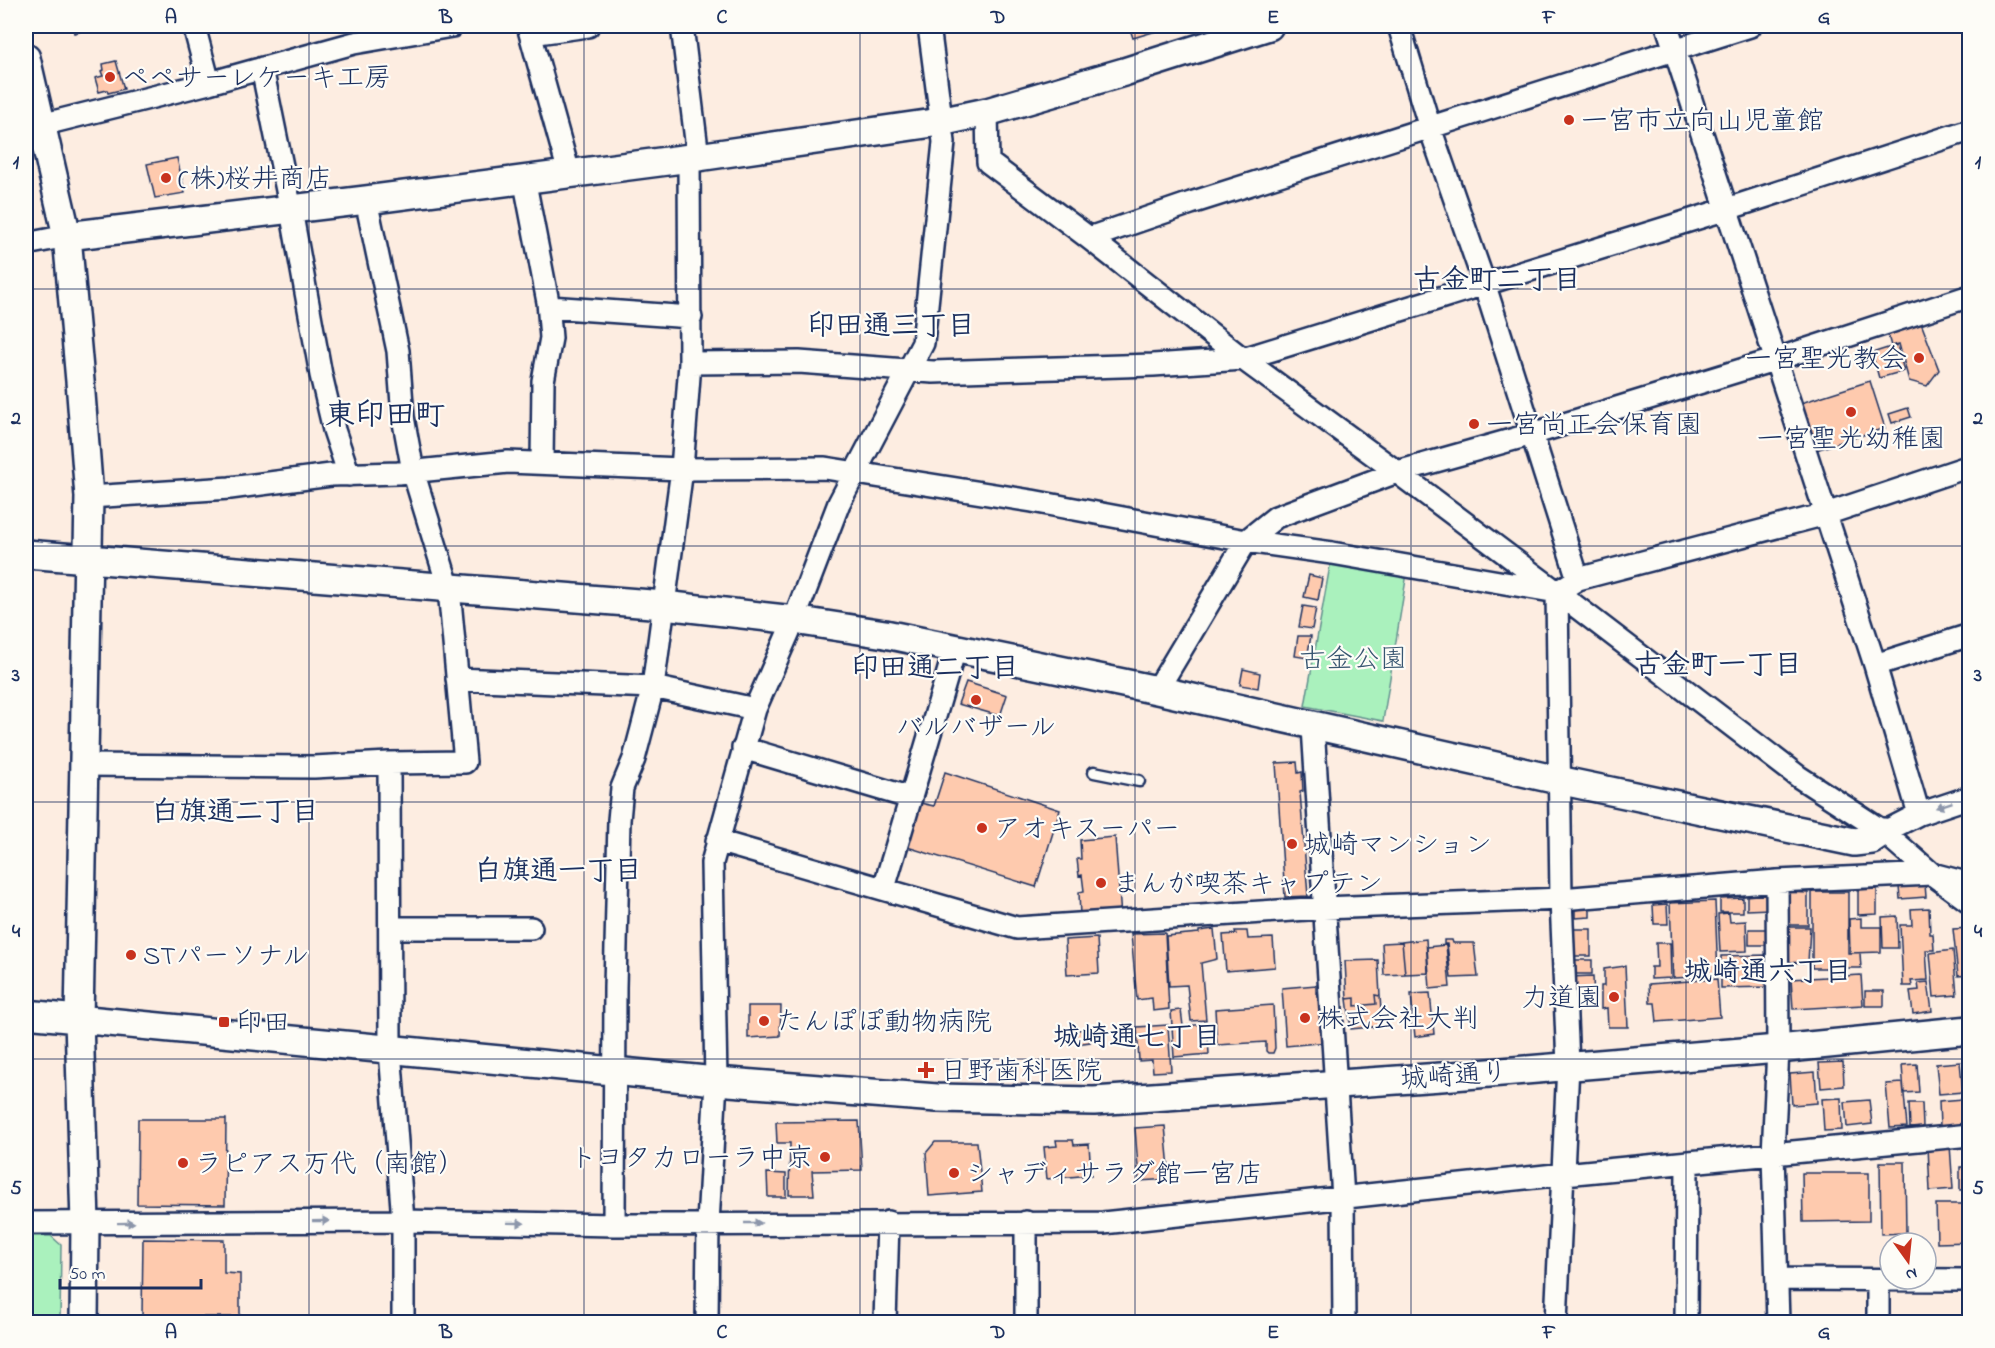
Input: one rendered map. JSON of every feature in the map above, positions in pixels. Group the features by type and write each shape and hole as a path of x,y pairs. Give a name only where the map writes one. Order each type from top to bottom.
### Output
{"street":[{"path":"194,26 209,83"},
{"path":"41,124 262,68 354,34 452,26"},
{"path":"569,173 529,30 588,26"},
{"path":"614,1225 617,900 622,788 634,759 653,687 682,469 690,363 693,157 682,26"},
{"path":"706,1323 708,1223 716,1081 712,863 755,709 794,620 839,503 923,343 944,142 929,26"},
{"path":"26,244 67,236 291,210 940,122 987,112 1269,26"},
{"path":"1399,26 1430,128 1484,283 1578,579"},
{"path":"1667,26 1875,665 1919,814"},
{"path":"1089,238 1191,203 1750,26"},
{"path":"26,58 67,236 89,497 79,1019 85,1224 84,1323"},
{"path":"262,68 321,375 334,430 349,475"},
{"path":"987,112 988,162 1244,359 1557,592 1799,777 1884,832 1932,874 1970,902"},
{"path":"690,363 799,362 933,372 1141,366 1244,359 1727,209 1970,130"},
{"path":"524,178 549,307 551,338 543,381 542,462"},
{"path":"85,765 314,767 465,762 449,589 413,471 403,417 398,351 366,200"},
{"path":"1157,690 1246,541 1276,517 1397,472 1532,434 1777,359 1970,296"},
{"path":"549,307 691,316"},
{"path":"89,497 230,488 349,475 508,462 682,469 825,468 1032,501 1246,541 1332,553 1557,592 1578,579 1826,514 1970,466"},
{"path":"26,554 664,605 794,620 885,634 1157,690 1313,727 1854,842 1872,840 1919,814 1970,797"},
{"path":"1556,1323 1568,1065 1558,780 1557,592"},
{"path":"1875,665 1970,634"},
{"path":"884,888 956,649"},
{"path":"457,679 653,687 755,709"},
{"path":"1313,727 1343,1198 1344,1323"},
{"path":"743,748 911,798"},
{"path":"389,763 390,1050 403,1221 403,1323"},
{"path":"717,841 1017,928 1323,908 1561,899 1777,881 1932,874 1970,884"},
{"path":"1777,881 1778,1049 1773,1154 1778,1323"},
{"path":"390,928 531,928"},
{"name":"城崎通り","path":"26,1014 716,1081 937,1098 1094,1101 1441,1077 1778,1049 1970,1030"},
{"path":"26,1223 403,1221 614,1225 1103,1222 1970,1135"},
{"path":"1686,1323 1687,1162"},
{"path":"885,1323 888,1222"},
{"path":"1026,1222 1026,1323"},
{"path":"1778,1279 1878,1280"},
{"path":"1938,1280 1970,1280"},
{"path":"1878,1291 1878,1323"}],"lane":[{"path":"1094,772 1139,781"}],"green space":[{"name":"古金公園","path":"1331,560 1407,573 1383,721 1305,706"},
{"path":"26,1236 51,1236 61,1245 60,1322 26,1322"}],"building":[{"path":"72,26 101,26 74,33"},
{"path":"1129,26 1173,26 1133,38"},
{"name":"ペペサーレケーキ工房","path":"116,61 124,89 108,93 107,90 99,92 95,78 103,76 101,71 104,70 103,64"},
{"name":"(株)桜井商店","path":"177,158 185,193 155,198 147,164"},
{"name":"一宮聖光教会","path":"1921,323 1939,370 1927,386 1909,381 1899,344 1891,346 1887,332"},
{"path":"1897,345 1904,371 1879,378 1872,353"},
{"path":"1870,381 1885,428 1816,450 1801,403"},
{"path":"1908,408 1911,417 1892,423 1889,414"},
{"path":"1309,575 1322,578 1318,600 1304,597"},
{"path":"1303,606 1316,608 1312,629 1299,627"},
{"path":"1298,636 1311,636 1307,658 1295,656"},
{"path":"1243,669 1260,673 1258,688 1240,685"},
{"path":"966,682 1007,695 1000,716 958,704"},
{"name":"城崎マンション","path":"1297,762 1298,773 1302,772 1303,791 1300,792 1308,896 1285,897 1276,763"},
{"name":"アオキスーパー","path":"945,772 1060,810 1036,887 904,846 916,802 934,806"},
{"name":"まんが喫茶キャプテン","path":"1115,837 1121,917 1080,916 1079,892 1084,891 1077,859 1081,859 1080,840"},
{"path":"1925,884 1926,897 1900,899 1899,886"},
{"path":"1877,889 1877,914 1858,915 1858,890"},
{"path":"1786,892 1808,893 1808,925 1786,925"},
{"path":"1812,892 1848,892 1848,953 1860,953 1861,968 1812,968"},
{"path":"1770,894 1770,909 1747,910 1747,895"},
{"path":"1743,898 1743,912 1720,912 1720,899"},
{"path":"1715,901 1718,976 1673,978 1670,903"},
{"path":"1667,904 1668,924 1654,924 1653,905"},
{"path":"1590,907 1590,917 1575,918 1575,908"},
{"path":"1929,908 1930,934 1933,934 1934,950 1926,950 1928,980 1911,981 1912,986 1903,986 1900,925 1912,925 1911,909"},
{"path":"1729,913 1730,922 1746,921 1747,951 1720,952 1718,914"},
{"path":"1897,916 1898,948 1883,948 1882,917"},
{"path":"1861,918 1861,927 1881,927 1881,952 1850,953 1849,919"},
{"path":"1787,927 1810,927 1808,963 1785,962"},
{"path":"1970,928 1970,975 1958,976 1953,929"},
{"path":"1214,929 1217,959 1201,963 1206,1020 1191,1021 1187,985 1169,986 1166,936"},
{"path":"1567,929 1591,929 1591,956 1567,956"},
{"path":"1749,929 1771,929 1771,945 1749,945"},
{"path":"1235,931 1247,931 1248,939 1273,938 1275,967 1226,971 1223,935 1236,934"},
{"path":"1165,933 1169,1009 1153,1011 1152,998 1137,1000 1131,934"},
{"path":"1097,938 1099,973 1067,975 1065,940"},
{"path":"1426,939 1428,973 1405,974 1402,942"},
{"path":"1444,940 1452,940 1453,943 1474,943 1478,977 1451,978 1447,944 1444,944"},
{"path":"1402,942 1405,974 1384,975 1382,943"},
{"path":"1656,943 1670,943 1671,978 1651,979 1651,967 1657,967"},
{"path":"1446,945 1450,987 1430,989 1427,947"},
{"path":"1953,950 1957,995 1934,997 1930,953"},
{"path":"1768,955 1769,987 1721,988 1721,956"},
{"path":"1378,960 1380,996 1375,995 1376,1004 1355,1006 1355,998 1347,999 1345,961"},
{"path":"1567,960 1592,960 1592,974 1567,974"},
{"name":"力道園","path":"1625,966 1628,1027 1608,1027 1607,1008 1601,1009 1604,969"},
{"path":"1861,975 1863,1005 1793,1009 1791,979"},
{"path":"1593,976 1594,1003 1570,1004 1569,977"},
{"path":"1717,979 1720,1017 1657,1022 1655,1003 1650,1003 1649,984"},
{"path":"1928,982 1932,1011 1913,1014 1910,991 1919,990 1918,983"},
{"name":"株式会社大判","path":"1316,985 1316,993 1324,993 1328,1042 1286,1046 1282,988"},
{"path":"1865,991 1884,991 1884,1006 1865,1006"},
{"path":"1430,993 1434,1034 1415,1037 1411,994"},
{"path":"1375,995 1380,996 1382,1026 1351,1029 1347,999 1355,998 1355,1006 1376,1004"},
{"path":"1273,1005 1275,1048 1273,1053 1266,1051 1266,1042 1217,1045 1215,1009"},
{"name":"たんぽぽ動物病院","path":"748,1006 781,1006 780,1036 748,1038"},
{"path":"1181,1010 1183,1026 1207,1024 1209,1054 1174,1057 1171,1011"},
{"path":"1168,1025 1171,1071 1153,1072 1152,1060 1139,1061 1137,1027"},
{"path":"1088,1029 1090,1042 1076,1044 1076,1030"},
{"path":"1843,1062 1844,1086 1821,1088 1819,1063"},
{"path":"1960,1062 1963,1092 1939,1094 1936,1064"},
{"path":"1917,1064 1919,1092 1904,1093 1902,1065"},
{"path":"1815,1072 1817,1103 1792,1105 1790,1074"},
{"path":"1903,1083 1907,1127 1890,1128 1886,1084"},
{"path":"1841,1098 1842,1130 1824,1131 1822,1099"},
{"path":"1963,1099 1965,1125 1940,1127 1939,1101"},
{"path":"1869,1100 1872,1124 1847,1127 1845,1102"},
{"path":"1909,1103 1922,1103 1923,1127 1910,1128"},
{"path":"138,1119 226,1119 225,1205 137,1204"},
{"name":"トヨタカローラ中京","path":"859,1121 862,1170 812,1171 814,1195 789,1195 790,1143 777,1143 776,1122"},
{"path":"1165,1126 1170,1179 1139,1181 1135,1128"},
{"path":"1056,1140 1073,1140 1074,1145 1089,1144 1091,1175 1047,1179 1044,1147 1057,1146"},
{"name":"シャディサラダ館一宮店","path":"935,1142 977,1142 982,1192 929,1196 926,1153"},
{"path":"1950,1145 1953,1189 1930,1191 1928,1146"},
{"path":"1880,1162 1905,1162 1906,1231 1881,1231"},
{"path":"1960,1167 1970,1167 1970,1190 1960,1190"},
{"path":"767,1173 786,1174 786,1197 768,1197"},
{"path":"1802,1173 1869,1173 1869,1221 1803,1222"},
{"path":"1936,1204 1970,1204 1970,1242 1938,1243"},
{"path":"143,1239 224,1240 224,1273 240,1274 240,1317 142,1317"}],"place":[{"name":"ペペサーレケーキ工房","path":"110,77"},
{"name":"一宮市立向山児童館","path":"1569,120"},
{"name":"(株)桜井商店","path":"166,178"},
{"name":"一宮聖光教会","path":"1919,358"},
{"name":"一宮聖光幼稚園","path":"1851,412"},
{"name":"一宮尚正会保育園","path":"1474,424"},
{"name":"バルバザール","path":"976,700"},
{"name":"アオキスーパー","path":"982,828"},
{"name":"城崎マンション","path":"1292,844"},
{"name":"まんが喫茶キャプテン","path":"1101,883"},
{"name":"STパーソナル","path":"131,955"},
{"name":"力道園","path":"1614,997"},
{"name":"株式会社大判","path":"1305,1018"},
{"name":"たんぽぽ動物病院","path":"764,1021"},
{"name":"印田","path":"224,1022"},
{"name":"日野歯科医院","path":"926,1070"},
{"name":"トヨタカローラ中京","path":"825,1157"},
{"name":"ラピアス万代（南館）","path":"183,1163"},
{"name":"シャディサラダ館一宮店","path":"954,1173"}],"district":[{"name":"古金町二丁目","path":"1497,278"},
{"name":"印田通三丁目","path":"891,324"},
{"name":"東印田町","path":"385,414"},
{"name":"古金町一丁目","path":"1718,663"},
{"name":"印田通二丁目","path":"935,666"},
{"name":"白旗通二丁目","path":"235,810"},
{"name":"白旗通一丁目","path":"558,869"},
{"name":"城崎通六丁目","path":"1768,970"},
{"name":"城崎通七丁目","path":"1137,1035"}]}
